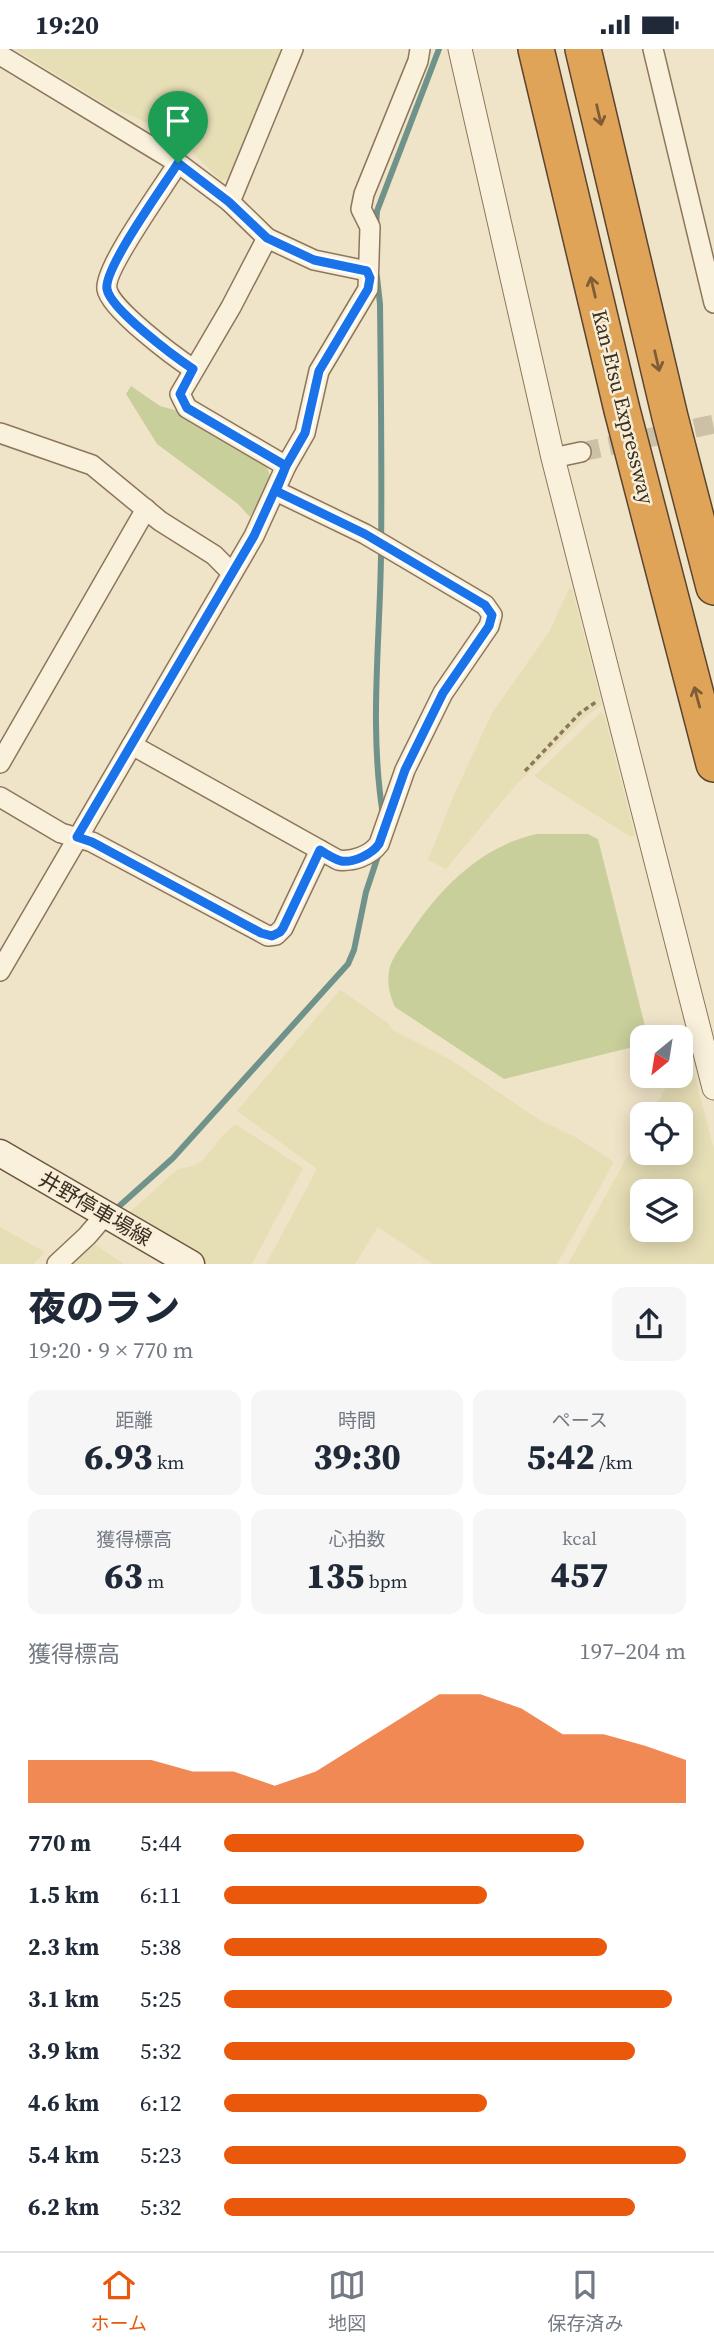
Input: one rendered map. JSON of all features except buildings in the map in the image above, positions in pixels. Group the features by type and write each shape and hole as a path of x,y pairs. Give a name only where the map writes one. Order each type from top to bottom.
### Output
{"highway":[{"name":"Kan-Etsu Expressway","path":"536,49 619,397 714,764"},
{"name":"Kan-Etsu Expressway","path":"583,49 670,417 714,587"}],"main road":[{"name":"井野停車場線","path":"0,1153 191,1264"}],"street":[{"path":"229,202 293,49"},
{"path":"0,971 254,536 286,466 305,433 319,371 368,289 370,227 361,209 364,194 418,61 420,49"},
{"path":"460,49 554,458 714,1088"},
{"path":"653,49 714,303"},
{"path":"0,55 178,163 229,202 267,238 314,260 367,271"},
{"path":"178,163 137,225 109,276 106,287 113,302 129,318 193,369"},
{"path":"267,238 235,300 180,394 187,408 286,466"},
{"path":"0,433 92,465 160,521 214,555 232,573"},
{"path":"554,458 581,452"},
{"path":"132,745 338,860 348,861 376,849 405,770 443,693 489,626 492,615 485,605 379,541 276,491"},
{"path":"0,763 146,509"},
{"path":"0,797 61,833 92,842 261,933 272,936 283,928 320,850"},
{"path":"57,1264 105,1215"}],"path":[{"path":"525,771 580,713 590,705 614,695"}],"shaded area":[{"path":"15,49 285,49 230,177 221,181 190,150 152,125 108,106"},
{"path":"569,589 572,589 602,705 587,715 515,786 446,869 428,860 454,795 492,713 549,632"},
{"path":"601,712 604,714 635,836 631,837 534,776"},
{"path":"339,991 388,1023 393,1030 451,1060 538,1119 577,1138 614,1162 557,1264 433,1264 378,1227 355,1264 266,1264 317,1169 237,1111"},
{"path":"693,1070 714,1149 714,1264 568,1264 630,1152 630,1165 693,1165 693,1102 658,1102 665,1089 693,1089"},
{"path":"234,1125 303,1168 252,1264 206,1264 124,1217 178,1169 194,1166 203,1160"},
{"path":"0,1227 45,1252 34,1264 0,1264"},
{"path":"91,1242 124,1264 68,1264"}],"green space":[{"path":"131,386 160,406 175,410 266,465 271,478 250,517 238,504 157,444 126,394"},
{"path":"537,834 588,834 598,839 645,1025 630,1025 630,1048 504,1079 395,1007 388,981 396,954 446,888 479,860 516,840"}],"waterway":[{"path":"376,225 377,211 439,49"},
{"path":"377,277 380,304 381,492 376,718 383,815"},
{"path":"116,1209 173,1158 348,964 379,853"}],"tunnel":[{"path":"581,452 714,424"}],"route":[{"path":"178,163 229,202 267,238 314,260 367,271 370,278 360,304 316,377 308,425 276,491 379,541 485,605 492,615 489,626 443,693 405,770 376,849 348,861 338,860 320,850 283,928 272,936 264,935 92,842 77,837 254,536 286,466 187,408 180,394 193,369 129,318 107,292 109,276 137,225 178,163"}]}
